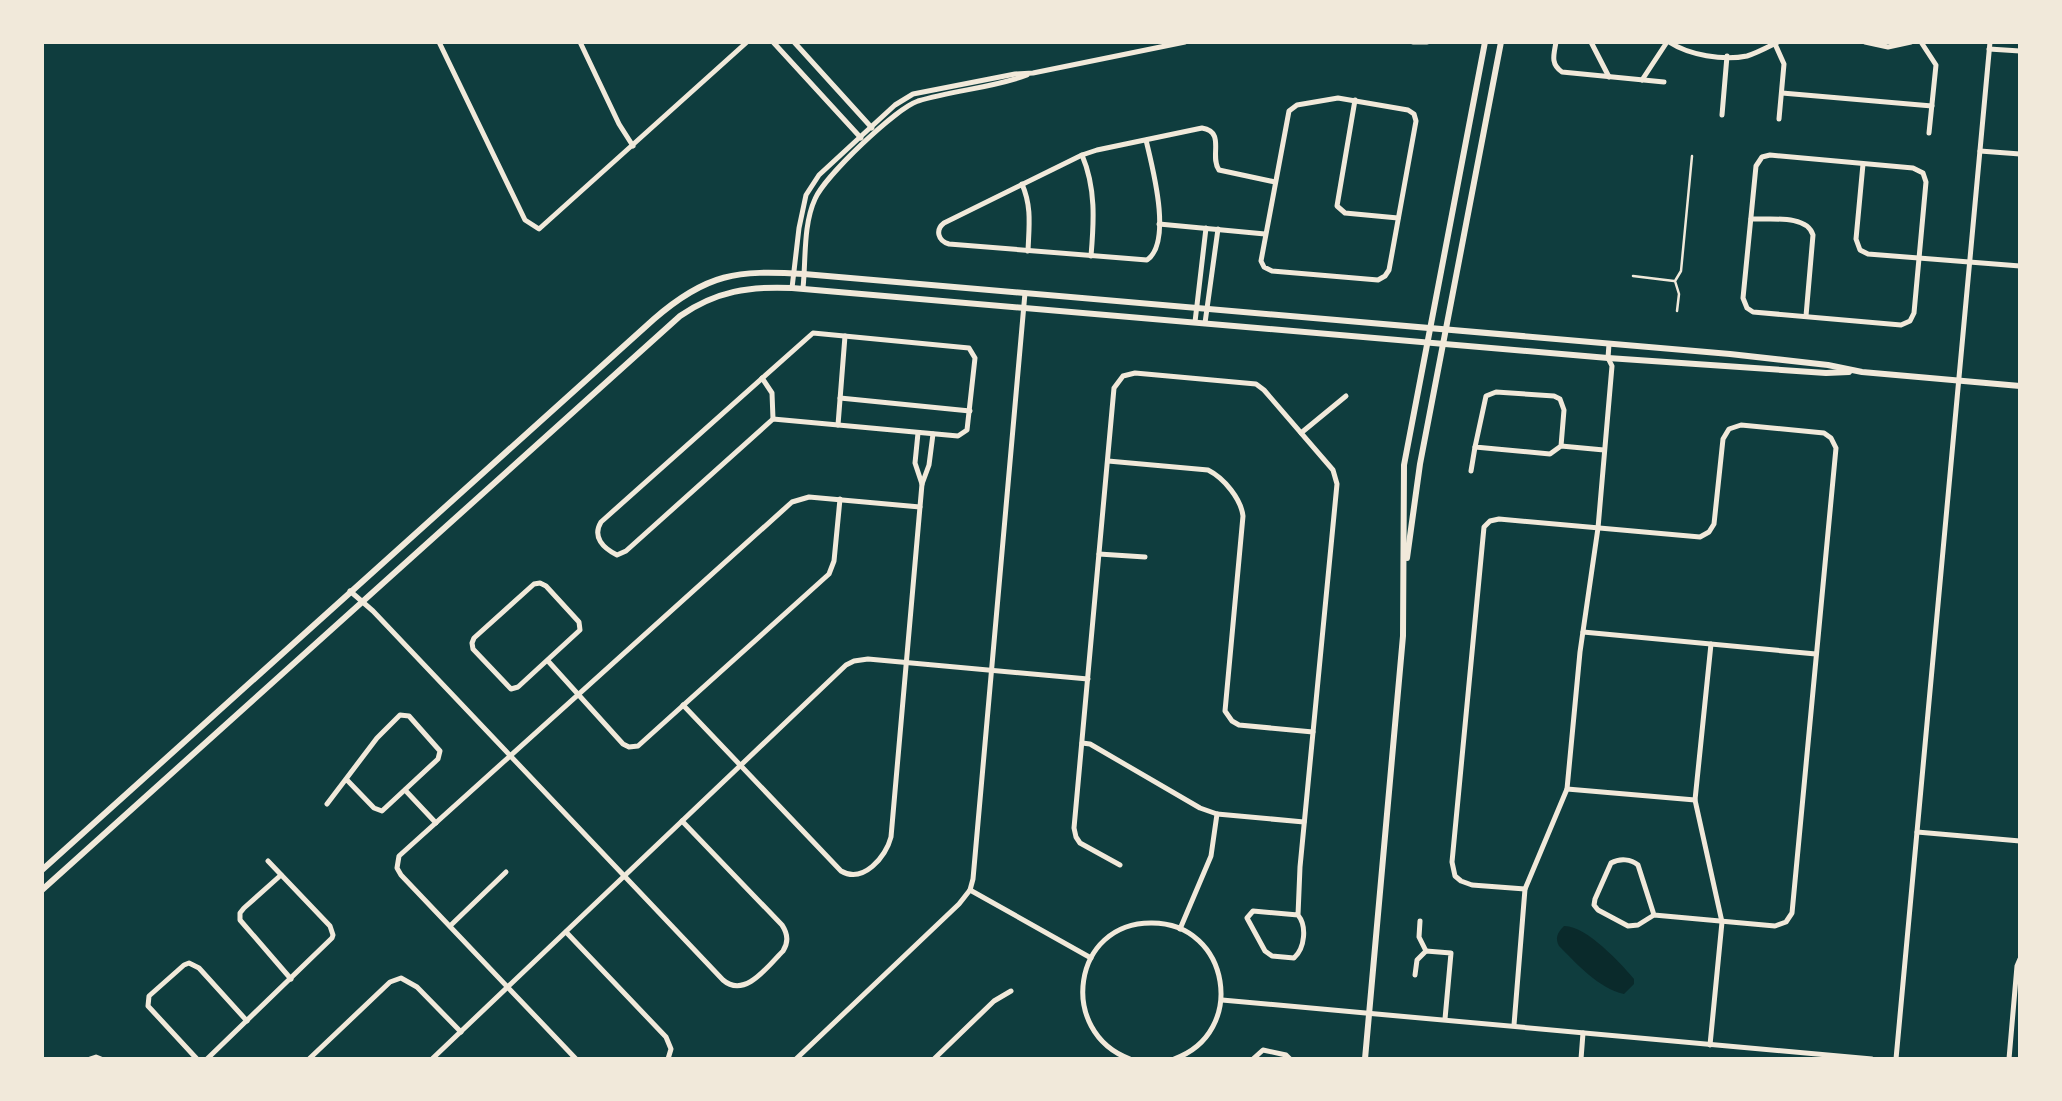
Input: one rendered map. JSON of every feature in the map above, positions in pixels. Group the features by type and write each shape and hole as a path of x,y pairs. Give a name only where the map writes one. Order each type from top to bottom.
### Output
{"street":[{"path":"439,42 525,220 534,227 541,228 747,42"},
{"path":"580,42 633,146"},
{"path":"773,42 865,143"},
{"path":"794,42 876,132"},
{"path":"792,288 806,195 819,175 904,98 913,94 1185,42"},
{"path":"1413,42 1427,42"},
{"path":"1365,1059 1402,645 1405,571 1404,465 1485,42"},
{"path":"1405,571 1420,464 1501,42"},
{"path":"1556,42 1553,60 1562,72 1664,82"},
{"path":"1591,42 1609,77"},
{"path":"1642,80 1668,42 1692,52 1727,56 1750,55 1776,43 1784,64 1779,119"},
{"path":"1865,42 1888,47 1911,42"},
{"path":"1921,42 1936,65 1929,133"},
{"path":"1896,1059 1990,45 2020,51"},
{"path":"1722,115 1727,56"},
{"path":"803,288 808,225 814,200 832,175 893,116 916,102 1015,80 1033,73"},
{"path":"1782,93 1932,106"},
{"path":"1334,98 1355,100 1408,110 1415,117 1389,270 1378,280 1269,271 1261,261 1288,114 1300,104 1334,98"},
{"path":"1355,100 1337,206 1345,213 1398,218"},
{"path":"1146,140 1159,204 1156,250 1147,260 949,244 940,239 938,232 944,223 1082,155 1146,140 1202,128 1208,129 1215,136 1215,163 1219,170 1275,182"},
{"path":"1980,151 2020,155"},
{"path":"1082,155 1087,166 1095,208 1091,256"},
{"path":"1764,155 1913,168 1923,173 1926,182 1914,313 1907,324 1753,312 1745,305 1743,298 1751,219 1756,166 1764,155"},
{"path":"1863,164 1856,239 1858,247 1868,254 2020,266"},
{"path":"1022,184 1028,197 1031,215 1028,251"},
{"path":"1751,219 1801,222 1811,229 1813,235 1806,316"},
{"path":"1159,224 1265,234"},
{"path":"1195,323 1206,228"},
{"path":"1205,323 1218,229"},
{"path":"1201,270 1213,270"},
{"path":"42,870 350,591 680,298 709,282 738,273 794,273 1620,344 1828,365 1862,372"},
{"path":"42,890 680,316 703,301 729,292 751,288 803,288 1619,359 1826,373 1862,372 2020,386"},
{"path":"796,1059 970,890 976,856 1025,293"},
{"path":"813,333 845,335 969,348 975,358 969,427 962,435 933,434 773,419 626,551 617,555 597,539 597,529 601,522 813,333"},
{"path":"838,425 845,335"},
{"path":"1514,1025 1525,889 1567,789 1583,632 1598,528 1612,366 1608,358 1609,344"},
{"path":"1612,366 1619,359 1620,344"},
{"path":"1120,865 1083,845 1074,833 1114,388 1119,379 1130,373 1256,384 1333,470 1337,484 1304,822 1297,915 1304,927 1301,950 1294,958 1272,956 1265,951 1247,920 1247,915 1253,911 1297,915"},
{"path":"762,377 772,393 773,419"},
{"path":"1471,471 1484,398 1493,392 1554,396 1560,399 1564,410 1561,446"},
{"path":"1301,433 1346,396"},
{"path":"840,398 970,411"},
{"path":"1525,889 1466,884 1455,876 1452,862 1482,531 1486,524 1499,519 1703,536 1713,524 1723,439 1729,429 1741,425 1818,432 1835,442 1836,448 1792,913 1786,922 1779,926 1654,915 1638,925 1631,926 1596,908 1595,899 1611,863 1621,860 1638,865 1654,915"},
{"path":"918,433 915,463 922,484"},
{"path":"683,705 841,871 851,875 862,874 883,855 890,841 922,484 929,465 933,434"},
{"path":"1475,447 1550,454 1561,446 1604,450"},
{"path":"1108,461 1209,470 1219,476 1237,499 1243,516 1225,711 1229,718 1239,725 1313,732"},
{"path":"576,1059 401,875 397,867 399,856 792,502 804,498 840,499 920,507"},
{"path":"548,661 622,744 629,747 640,744 829,574 834,561 840,499"},
{"path":"1099,554 1145,557"},
{"path":"538,583 546,586 579,622 580,627 578,634 548,661 518,687 512,689 472,646 474,638 538,583"},
{"path":"350,591 363,601 727,983 736,987 745,985 775,959 787,944 785,929 682,821"},
{"path":"1583,632 1816,654"},
{"path":"1710,1045 1722,922 1695,800 1711,644"},
{"path":"432,1059 846,665 868,659 1088,679"},
{"path":"327,804 397,716 409,716 438,747 440,754 384,809 378,811 347,780"},
{"path":"1082,743 1095,747 1200,808 1217,814 1304,822"},
{"path":"1567,789 1695,800"},
{"path":"405,790 436,823"},
{"path":"1180,929 1211,856 1217,814"},
{"path":"1917,832 2020,841"},
{"path":"206,1059 327,946 333,935 330,926 268,861"},
{"path":"450,926 506,872"},
{"path":"281,875 244,908 240,913 240,920 291,979"},
{"path":"970,890 1091,958"},
{"path":"1420,921 1419,937 1426,951"},
{"path":"1130,1059 1114,1056 1096,1034 1084,1010 1084,975 1091,958 1110,936 1123,929 1152,923 1180,929 1195,938 1208,950 1219,974 1222,1000 1208,1035 1189,1052 1174,1059"},
{"path":"566,932 666,1037 671,1049 668,1059"},
{"path":"1415,975 1417,960 1426,951 1451,953 1445,1019"},
{"path":"2009,1059 2017,966 2020,959"},
{"path":"197,1059 148,1006 149,996 184,965 189,963 199,968 247,1021"},
{"path":"309,1059 390,982 401,978 417,987 461,1032"},
{"path":"936,1057 994,1001 1011,991"},
{"path":"1222,1000 1514,1025 1710,1045 1779,1055 1872,1059"},
{"path":"1581,1059 1583,1032"},
{"path":"1253,1059 1263,1050 1286,1055 1290,1059"},
{"path":"936,1057 944,1059"},
{"path":"90,1059 101,1059"}],"lane":[{"path":"1677,311 1679,293 1675,281 1681,271 1692,156"},
{"path":"1633,276 1675,281"}],"water":[{"path":"1564,926 1573,927 1602,946 1634,979 1634,984 1624,994 1605,986 1588,974 1559,946 1557,936"}]}
